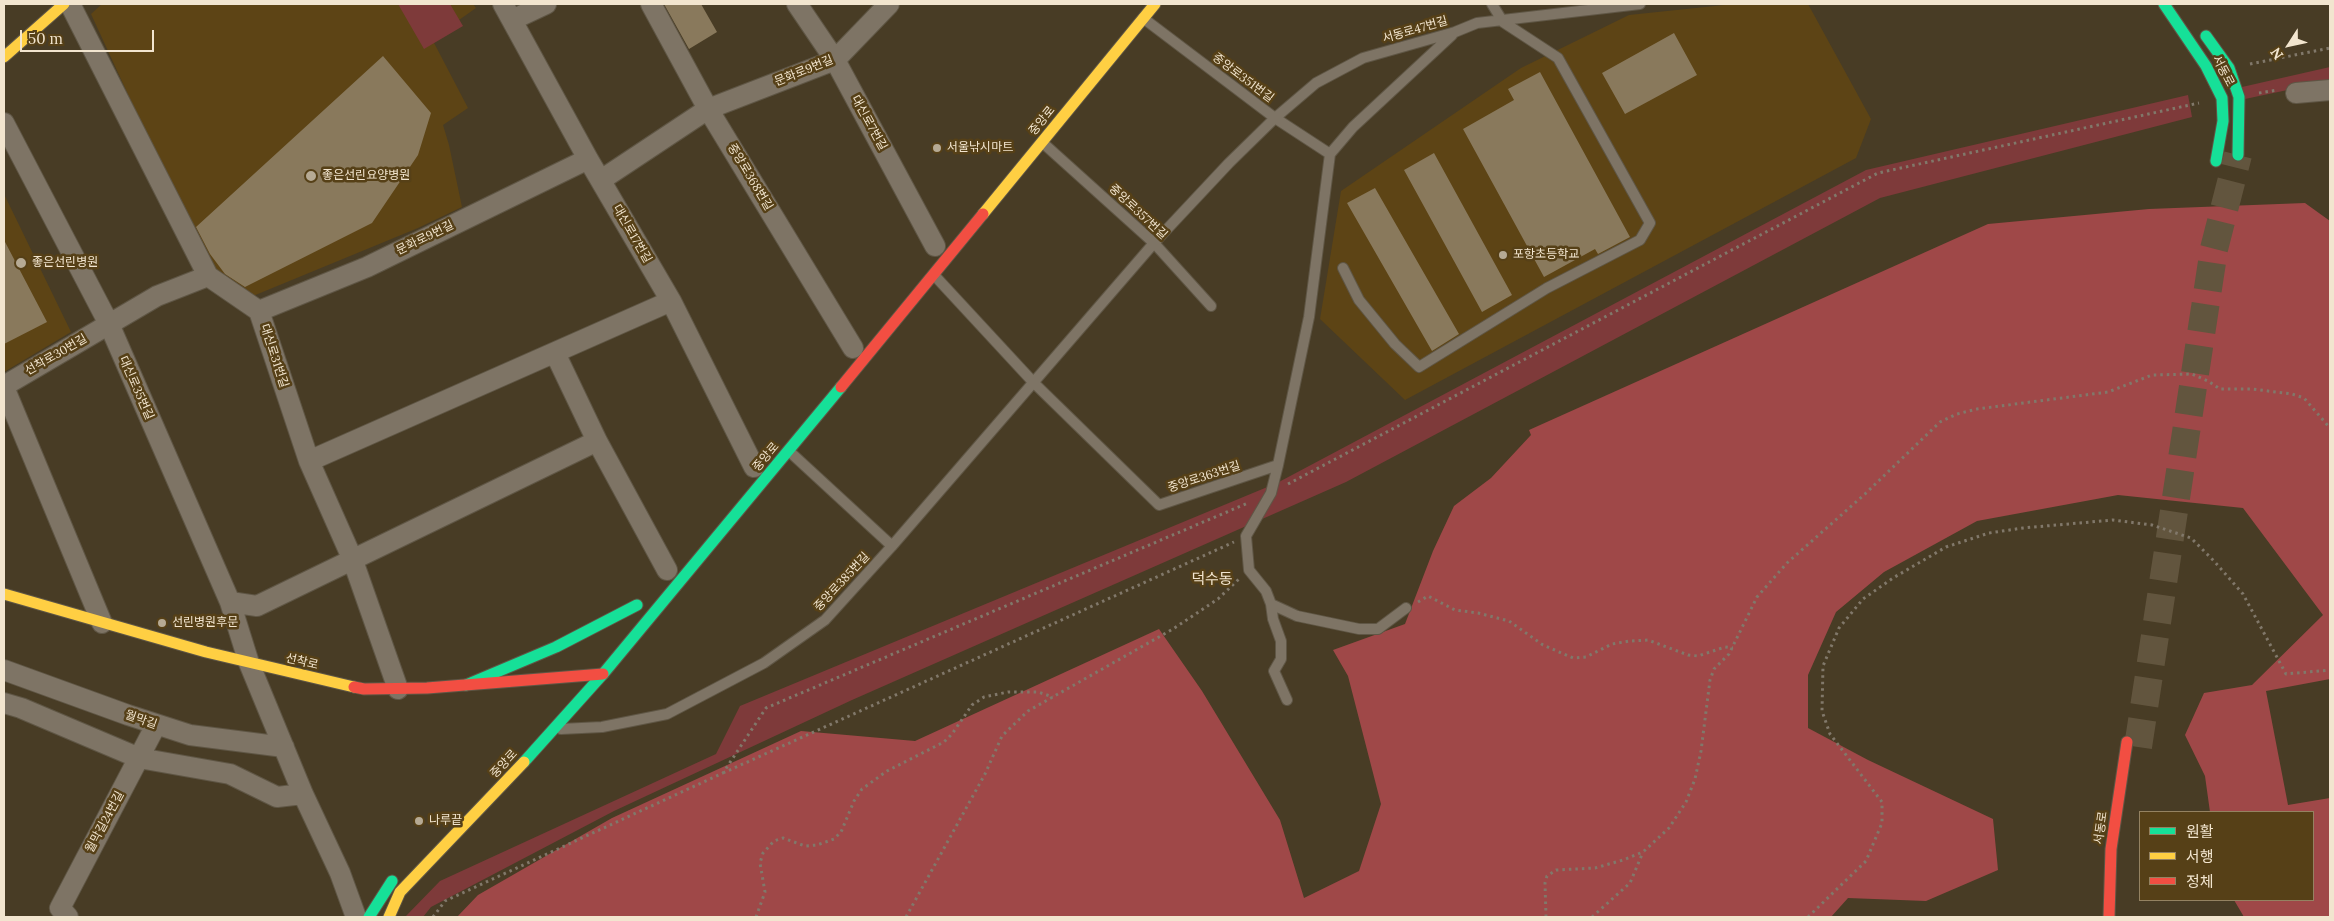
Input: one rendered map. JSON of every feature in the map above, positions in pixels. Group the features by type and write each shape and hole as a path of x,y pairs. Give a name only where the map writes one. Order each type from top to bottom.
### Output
{"main road":[{"path":"4,56 64,4"},
{"name":"중앙로","path":"389,917 400,892 555,729 603,674 789,451 1155,4"},
{"name":"서동로","path":"2164,4 2206,66 2222,98 2222,121 2216,161"},
{"name":"서동로","path":"2201,28 2229,68 2239,97 2238,155"},
{"name":"선착로","path":"4,594 249,663 364,689 466,685 603,674"},
{"path":"466,685 556,647 640,602 620,626"},
{"path":"565,690 590,662"},
{"name":"서동로","path":"2109,917 2112,849 2133,745 2118,852 2113,907 2114,917"},
{"path":"369,917 384,889 402,871"}],"street":[{"name":"대신로31번길","path":"70,4 208,276 260,311 309,461 352,558 398,689"},
{"path":"508,12 546,4"},
{"name":"중앙로368번길","path":"651,4 708,109 853,348"},
{"name":"대신로7번길","path":"797,4 835,60 935,246"},
{"name":"문화로9번길","path":"601,180 708,109 835,60 889,4"},
{"name":"대신로17번길","path":"508,12 588,159 671,301 754,468"},
{"path":"2296,93 2330,90"},
{"name":"대신로35번길","path":"4,122 108,324 230,602 249,663 304,794 340,873 356,917"},
{"name":"문화로9번길","path":"260,311 367,267 588,159"},
{"name":"선착로30번길","path":"4,386 157,296 208,276"},
{"path":"309,461 671,301"},
{"path":"555,353 597,441 667,570"},
{"path":"4,386 102,623"},
{"path":"230,602 257,606 352,558 597,441"},
{"name":"월막길","path":"4,670 156,725 190,735 284,747"},
{"path":"4,703 21,708 139,758 230,774 277,797 304,794"},
{"name":"월막길24번길","path":"68,917 60,908 156,725"}],"lane":[{"path":"1343,268 1359,300 1395,344 1419,368 1547,288 1640,240 1650,223 1558,58 1503,22 1492,4"},
{"name":"서동로47번길","path":"1154,243 1229,163 1275,118 1316,83 1363,58 1477,24 1640,4"},
{"name":"중앙로351번길","path":"1143,18 1275,118 1330,154"},
{"path":"1287,700 1274,671 1281,659 1280,641 1273,619 1271,604 1266,591 1249,570 1246,536 1271,493 1278,465 1309,317 1330,154 1354,127 1455,32"},
{"name":"중앙로357번길","path":"1042,142 1154,243 1211,306"},
{"name":"중앙로385번길","path":"555,729 602,727 667,714 715,691 764,663 825,620 892,546 1154,243"},
{"name":"중앙로363번길","path":"933,273 1034,383 1158,505 1278,465"},
{"path":"789,451 892,546"},
{"path":"1271,604 1297,616 1358,629 1378,629 1406,608"}],"path":[{"path":"2229,68 2330,48"},
{"path":"723,773 766,708 1271,493 1878,173 2222,98"},
{"path":"1546,917 1545,883 1547,876 1562,869 1604,866 1643,852 1669,828 1691,791 1701,751 1710,680 1714,669 1733,648 1757,597 1786,563 1865,494 1940,422 1957,414 2108,392 2152,375 2192,374 2220,389 2252,388 2292,394 2304,398 2330,428"},
{"path":"1808,917 1866,861 1882,823 1882,802 1830,734 1822,711 1822,666 1840,628 1863,599 1893,578 1946,547 1989,533 2023,528 2113,520 2152,524 2191,538 2214,561 2243,594 2286,674 2330,670"},
{"path":"433,917 445,902 723,773 1246,536"},
{"path":"906,917 985,774 1002,736 1028,711 1173,629 1218,599 1249,570"},
{"path":"1406,608 1428,596 1454,610 1478,613 1509,621 1543,645 1573,658 1586,657 1612,644 1630,641 1648,640 1688,655 1698,656 1725,647 1733,648"},
{"path":"756,917 765,892 760,863 763,853 774,841 783,838 805,846 817,845 834,839 847,823 854,801 862,789 887,770 944,742 952,734 972,705 984,697 1008,692 1038,692 1054,698"},
{"path":"1592,917 1630,882 1643,852"}],"shaded area":[{"name":"좋은선린요양병원","path":"102,4 473,4 476,8 432,39 468,108 443,125 462,207 418,228 253,296 226,286 202,255 91,14"},
{"path":"398,4 450,4 463,26 424,49"},
{"name":"포항초등학교","path":"1734,4 1808,4 1871,119 1856,158 1405,400 1320,319 1341,191 1521,68 1629,15"},
{"path":"2330,67 2330,81 2245,99 2242,87"},
{"path":"2188,95 2192,117 1880,198 1346,482 852,700 614,811 431,907 423,917 405,917 440,881 716,754 740,706 1277,483 1866,170"},
{"name":"좋은선린병원","path":"4,194 71,332 4,372"},
{"path":"2305,203 2330,221 2330,679 2266,691 2288,805 2330,798 2330,917 2244,917 2235,901 2314,901 2314,811 2210,811 2205,776 2185,735 2204,693 2252,685 2323,615 2243,508 2118,495 1977,521 1884,572 1836,612 1808,675 1808,728 1868,760 1993,819 1998,870 1926,901 1848,898 1831,917 457,917 478,895 612,818 801,731 915,741 1159,629 1202,691 1280,820 1304,898 1359,871 1381,804 1348,676 1333,650 1405,624 1433,551 1454,506 1491,478 1531,435 1529,430 1988,224 2149,209"}],"building":[{"path":"664,4 701,4 717,32 689,49"},
{"path":"1674,33 1697,75 1625,114 1602,73"},
{"path":"383,56 431,113 418,155 372,223 245,287 225,274 210,254 196,227"},
{"path":"1540,72 1630,237 1598,254 1595,249 1544,277 1463,129 1514,100 1508,89"},
{"path":"1434,153 1512,295 1482,312 1404,170"},
{"path":"1375,188 1459,334 1432,351 1347,203"},
{"path":"4,240 47,322 4,344"}],"tunnel":[{"path":"2138,747 2214,249 2238,155"}],"traffic: fast":[{"path":"2164,4 2206,66 2222,98 2223,121 2216,161"},
{"path":"2206,36 2229,68 2239,97 2238,155"},
{"path":"524,762 603,674 841,387"},
{"path":"466,685 556,647 637,605"},
{"path":"369,917 392,881"}],"traffic: slow":[{"path":"4,57 64,4"},
{"path":"983,214 1155,4"},
{"path":"4,594 206,652 354,687"},
{"path":"389,917 400,892 524,762"}],"traffic: jam":[{"path":"841,387 983,214"},
{"path":"354,687 364,689 427,688 603,674"},
{"path":"2109,917 2111,849 2127,742"}],"place":[{"name":"서울낚시마트","path":"937,148"},
{"name":"좋은선린요양병원","path":"311,176"},
{"name":"포항초등학교","path":"1503,255"},
{"name":"좋은선린병원","path":"21,263"},
{"name":"선린병원후문","path":"162,623"},
{"name":"나루끝","path":"419,821"}],"district":[{"name":"덕수동","path":"1212,580"}]}
